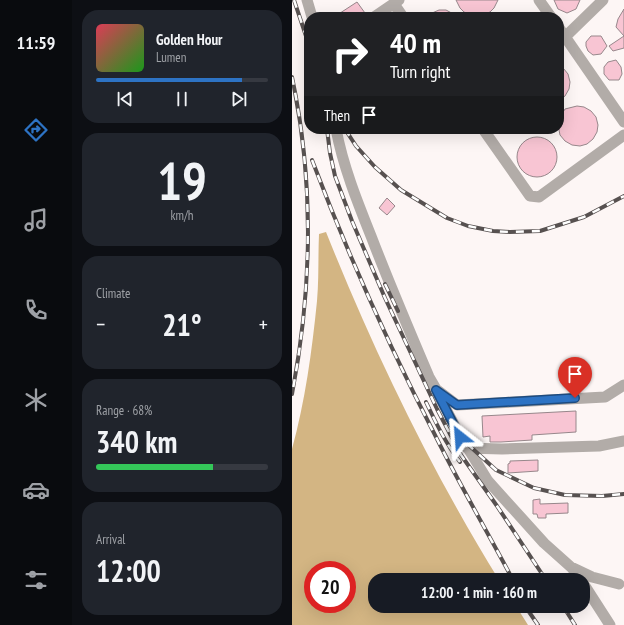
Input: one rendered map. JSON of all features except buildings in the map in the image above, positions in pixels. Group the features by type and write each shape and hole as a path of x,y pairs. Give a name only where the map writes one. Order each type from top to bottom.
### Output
{"lane":[{"path":"307,0 311,12"},
{"path":"539,0 547,12"},
{"path":"564,30 603,0"},
{"path":"381,12 396,2 401,12"},
{"path":"564,35 624,121"},
{"path":"337,134 338,143 354,195 388,279 429,377 467,448 488,481 544,543 576,573"},
{"path":"487,134 530,196 539,197 624,135"},
{"path":"436,390 457,405 605,397 624,385"},
{"path":"467,448 502,449 599,446 624,441"},
{"path":"572,568 592,577 618,584"},
{"path":"590,594 610,625"}],"shaded area":[{"path":"326,232 344,277 405,410 450,496 495,573 368,573 368,613 520,613 528,625 292,625 292,449 308,376 318,293 319,234"}],"railway":[{"path":"294,0 304,30"},
{"path":"292,77 304,156 308,236 304,315 292,394"},
{"path":"328,134 335,176 352,221 385,298 437,409 461,455 541,573"},
{"path":"348,134 356,146 375,167 401,190 447,218 468,226 493,231 540,231 584,217 624,196"},
{"path":"312,160 370,301 446,457 509,573"},
{"path":"385,284 398,311"},
{"path":"426,402 446,441 460,462"},
{"path":"447,419 463,440 496,470 534,488 565,495 602,496 624,494"},
{"path":"530,613 538,625"},
{"path":"567,613 575,625"}],"route":[{"path":"460,437 436,390 457,405 575,398"}]}
